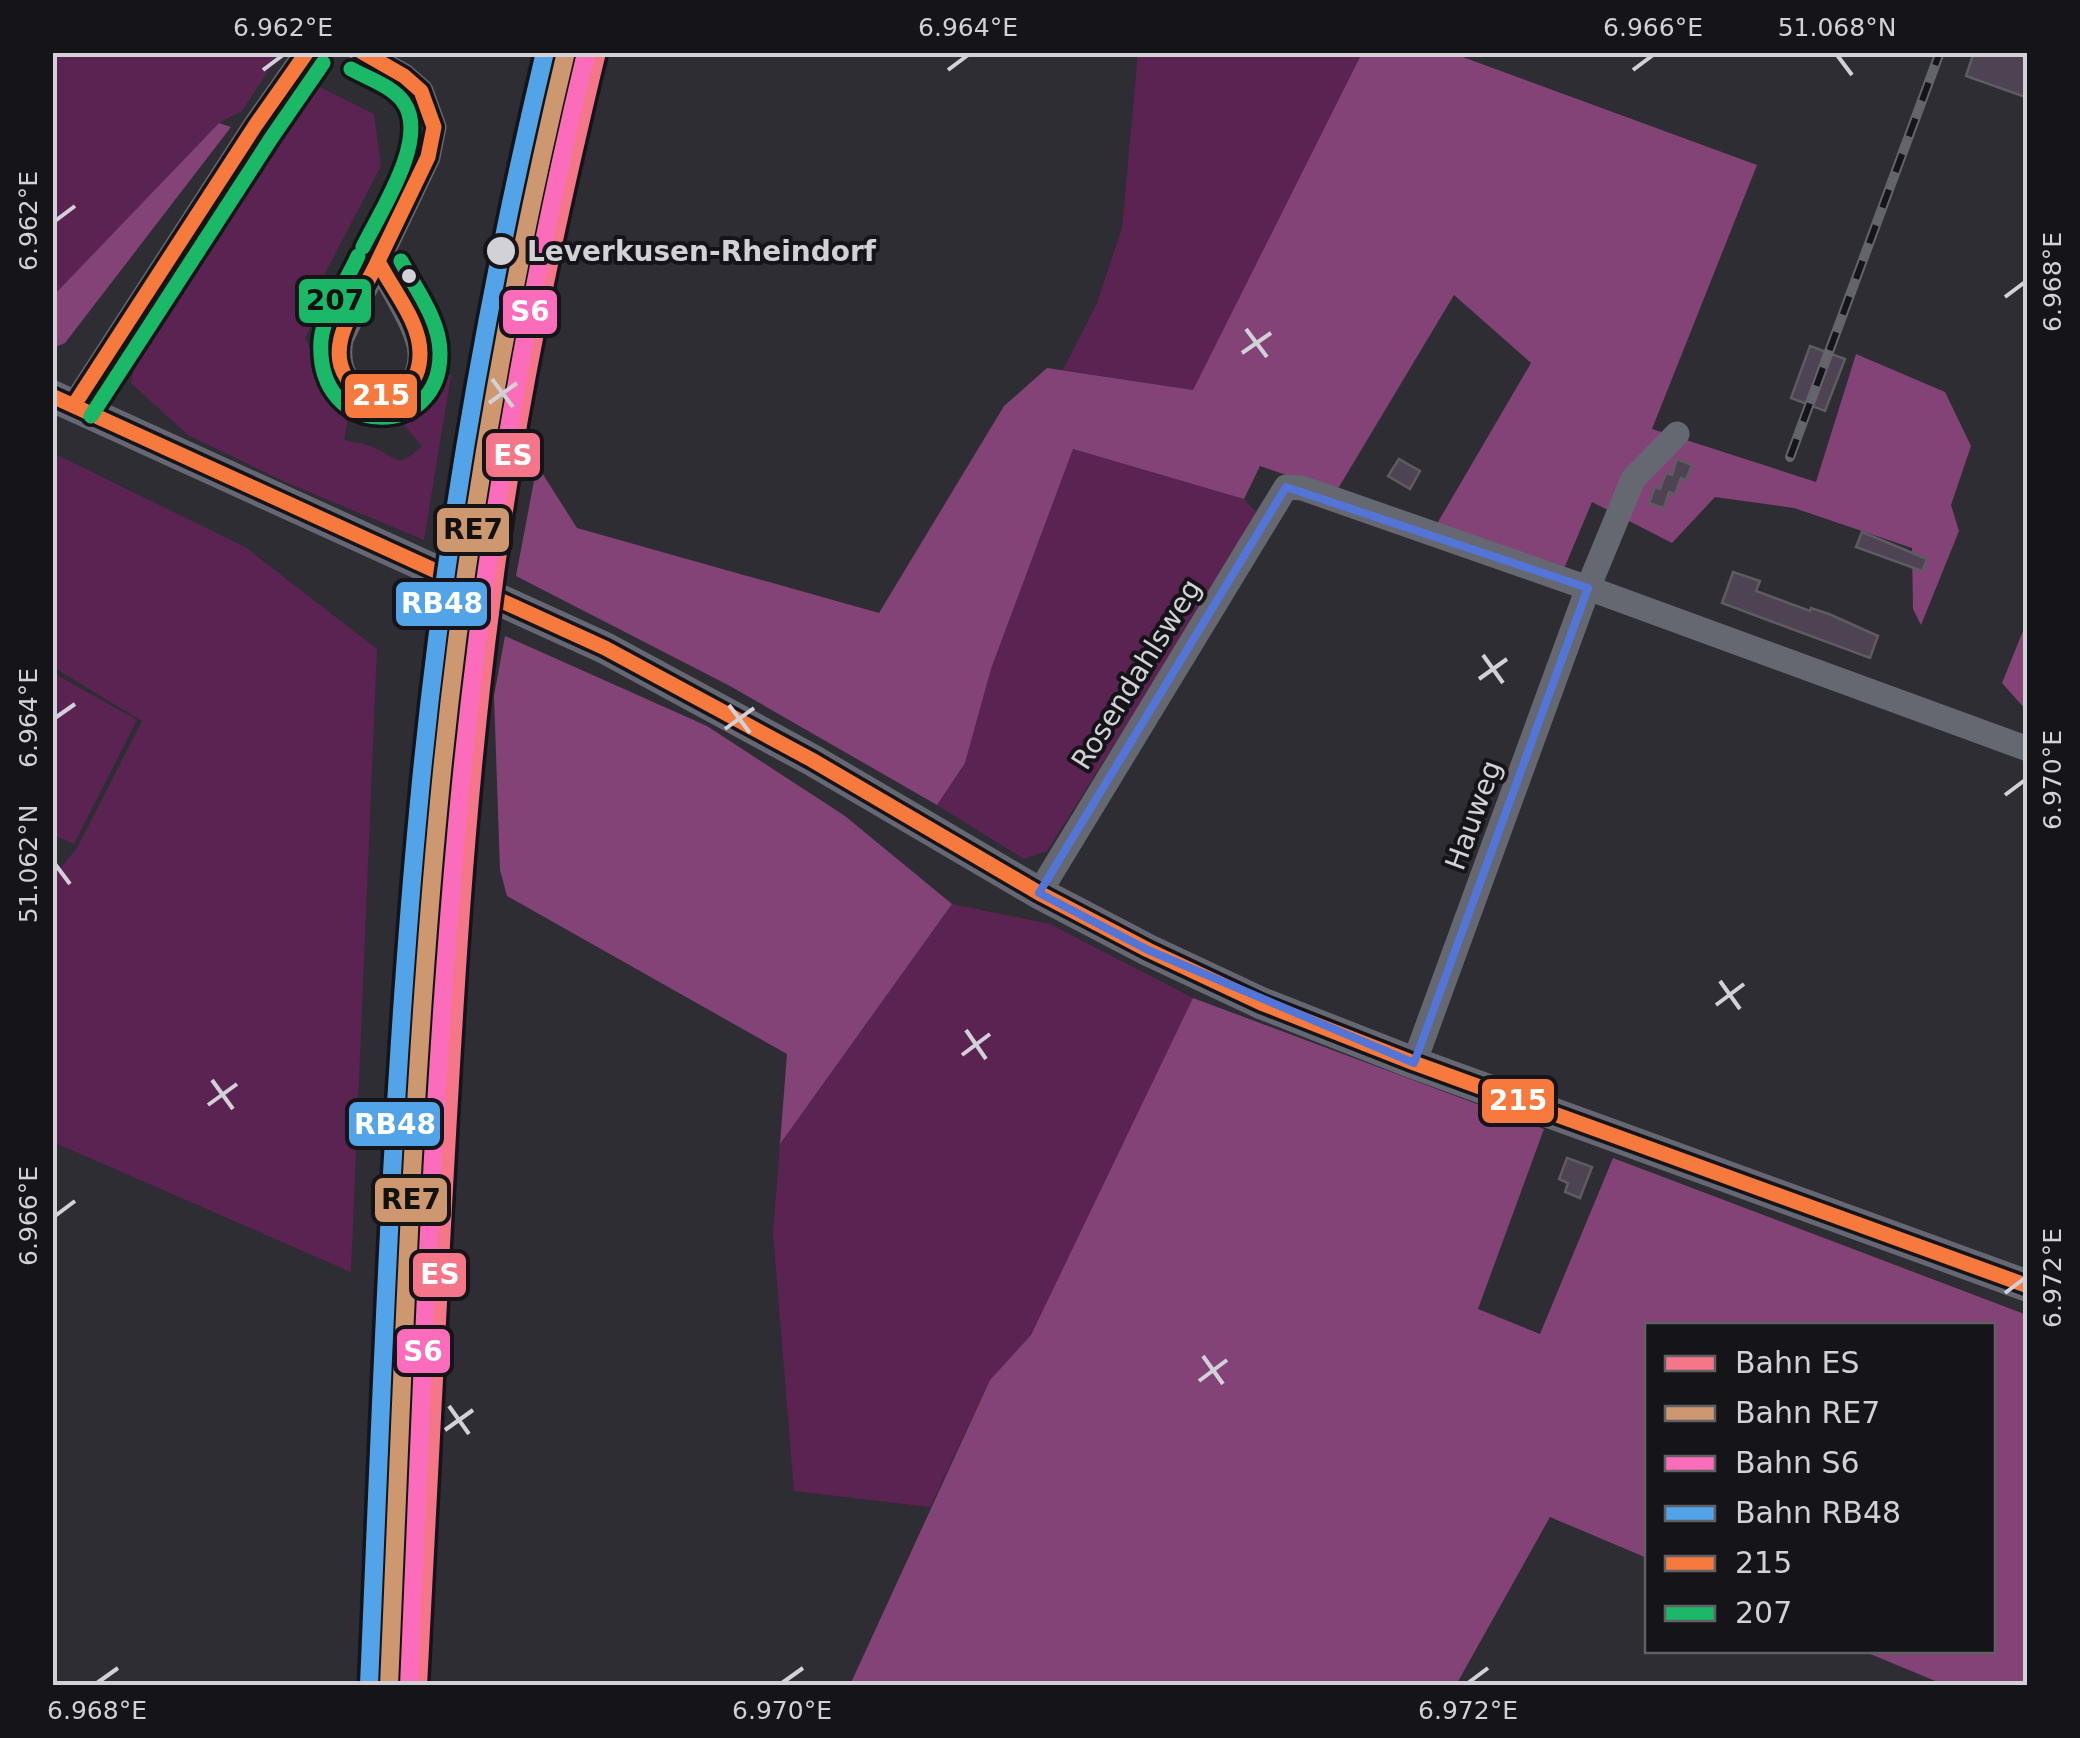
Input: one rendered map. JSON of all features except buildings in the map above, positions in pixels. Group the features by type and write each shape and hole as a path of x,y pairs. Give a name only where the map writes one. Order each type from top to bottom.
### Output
{"main road":[{"path":"63,401 605,648 1039,893 1262,1003 1414,1063 2028,1286"}],"street":[{"path":"63,401 308,52"},
{"path":"362,52 404,76 421,91 434,127 428,157 378,260 342,339 339,354 341,369 352,387 366,397 382,399 409,384 418,368 420,352 378,260"},
{"name":"Hauweg","path":"1414,1063 1588,588 1633,479 1676,434"},
{"name":"Rosendahlsweg","path":"1039,893 1286,487 1302,488 1588,588"},
{"path":"1588,588 2028,749"}],"highlighted area":[{"path":"1286,487 1588,588 1414,1063 1148,950 1039,893"}],"shaded area":[{"path":"53,53 280,53 242,111 219,123 53,296"},
{"path":"1138,53 1362,53 1193,390 1063,370 1097,303 1122,228"},
{"path":"1362,53 1452,53 1757,165 1652,429 1816,482 1856,354 1945,392 1971,446 1951,505 1959,531 1921,625 1913,609 1912,548 1794,508 1715,497 1672,543 1592,502 1563,571 1435,527 1531,363 1454,295 1336,492 1260,466 1244,499 1073,449 991,669 965,763 937,805 730,686 516,576 537,465 577,528 879,613 1004,406 1047,368 1193,390"},
{"path":"310,82 374,114 381,166 323,277 333,283 305,338 327,387 350,410 344,440 370,446 397,460 407,458 422,446 394,414 424,399 445,374 451,375 424,540 285,482 188,435 131,383 136,354 296,93"},
{"path":"219,123 231,127 65,343 53,348 53,296"},
{"path":"1073,449 1244,499 1259,515 1047,851 1024,859 937,805 965,763 991,669"},
{"path":"53,453 245,547 377,649 351,1272 53,1142 53,877 77,848 142,721 53,667"},
{"path":"2027,621 2027,711 2002,683"},
{"path":"505,636 707,726 845,816 952,904 780,1144 787,1054 507,896 500,870 494,696"},
{"path":"53,673 137,720 74,844 53,835"},
{"path":"952,904 1050,924 1193,998 1031,1335 990,1380 930,1507 794,1491 773,1233 780,1144"},
{"path":"1193,998 1544,1129 1478,1309 1540,1334 1613,1158 2027,1315 2027,1685 1945,1685 1868,1653 1995,1653 1995,1323 1645,1323 1645,1557 1550,1517 1456,1685 850,1685 990,1380 1031,1335"}],"railway":[{"path":"1790,457 1940,52"}],"rail line":[{"name":"RB48","path":"369,1685 394,1133 409,912 429,707 469,425 504,238 545,52"},
{"name":"RE7","path":"389,1686 414,1133 429,912 449,707 489,425 566,52"},
{"name":"ES","path":"418,1686 456,980 482,680 523,396 597,52"},
{"name":"S6","path":"409,1686 434,1134 449,914 469,710 509,428 544,242 585,57"}],"transit line":[{"name":"215","path":"74,405 307,52"},
{"name":"215","path":"362,52 404,76 421,91 434,127 428,157 378,261"},
{"name":"207","path":"91,416 323,63"},
{"name":"207","path":"351,69 394,92 410,118 411,136 399,175 363,247"},
{"name":"207","path":"358,256 322,331 324,374 337,397 356,412 379,417 401,414 421,402 435,382 440,353 431,317 401,261"},
{"name":"215","path":"378,261 419,341 416,375 405,389 391,396 374,396 359,390 347,378 340,360 344,328 378,261"},
{"name":"215","path":"52,396 605,648 812,760 1039,893 1261,1003 1414,1063 2028,1286"}],"place":[{"name":"Leverkusen-Rheindorf","path":"501,251"}]}
